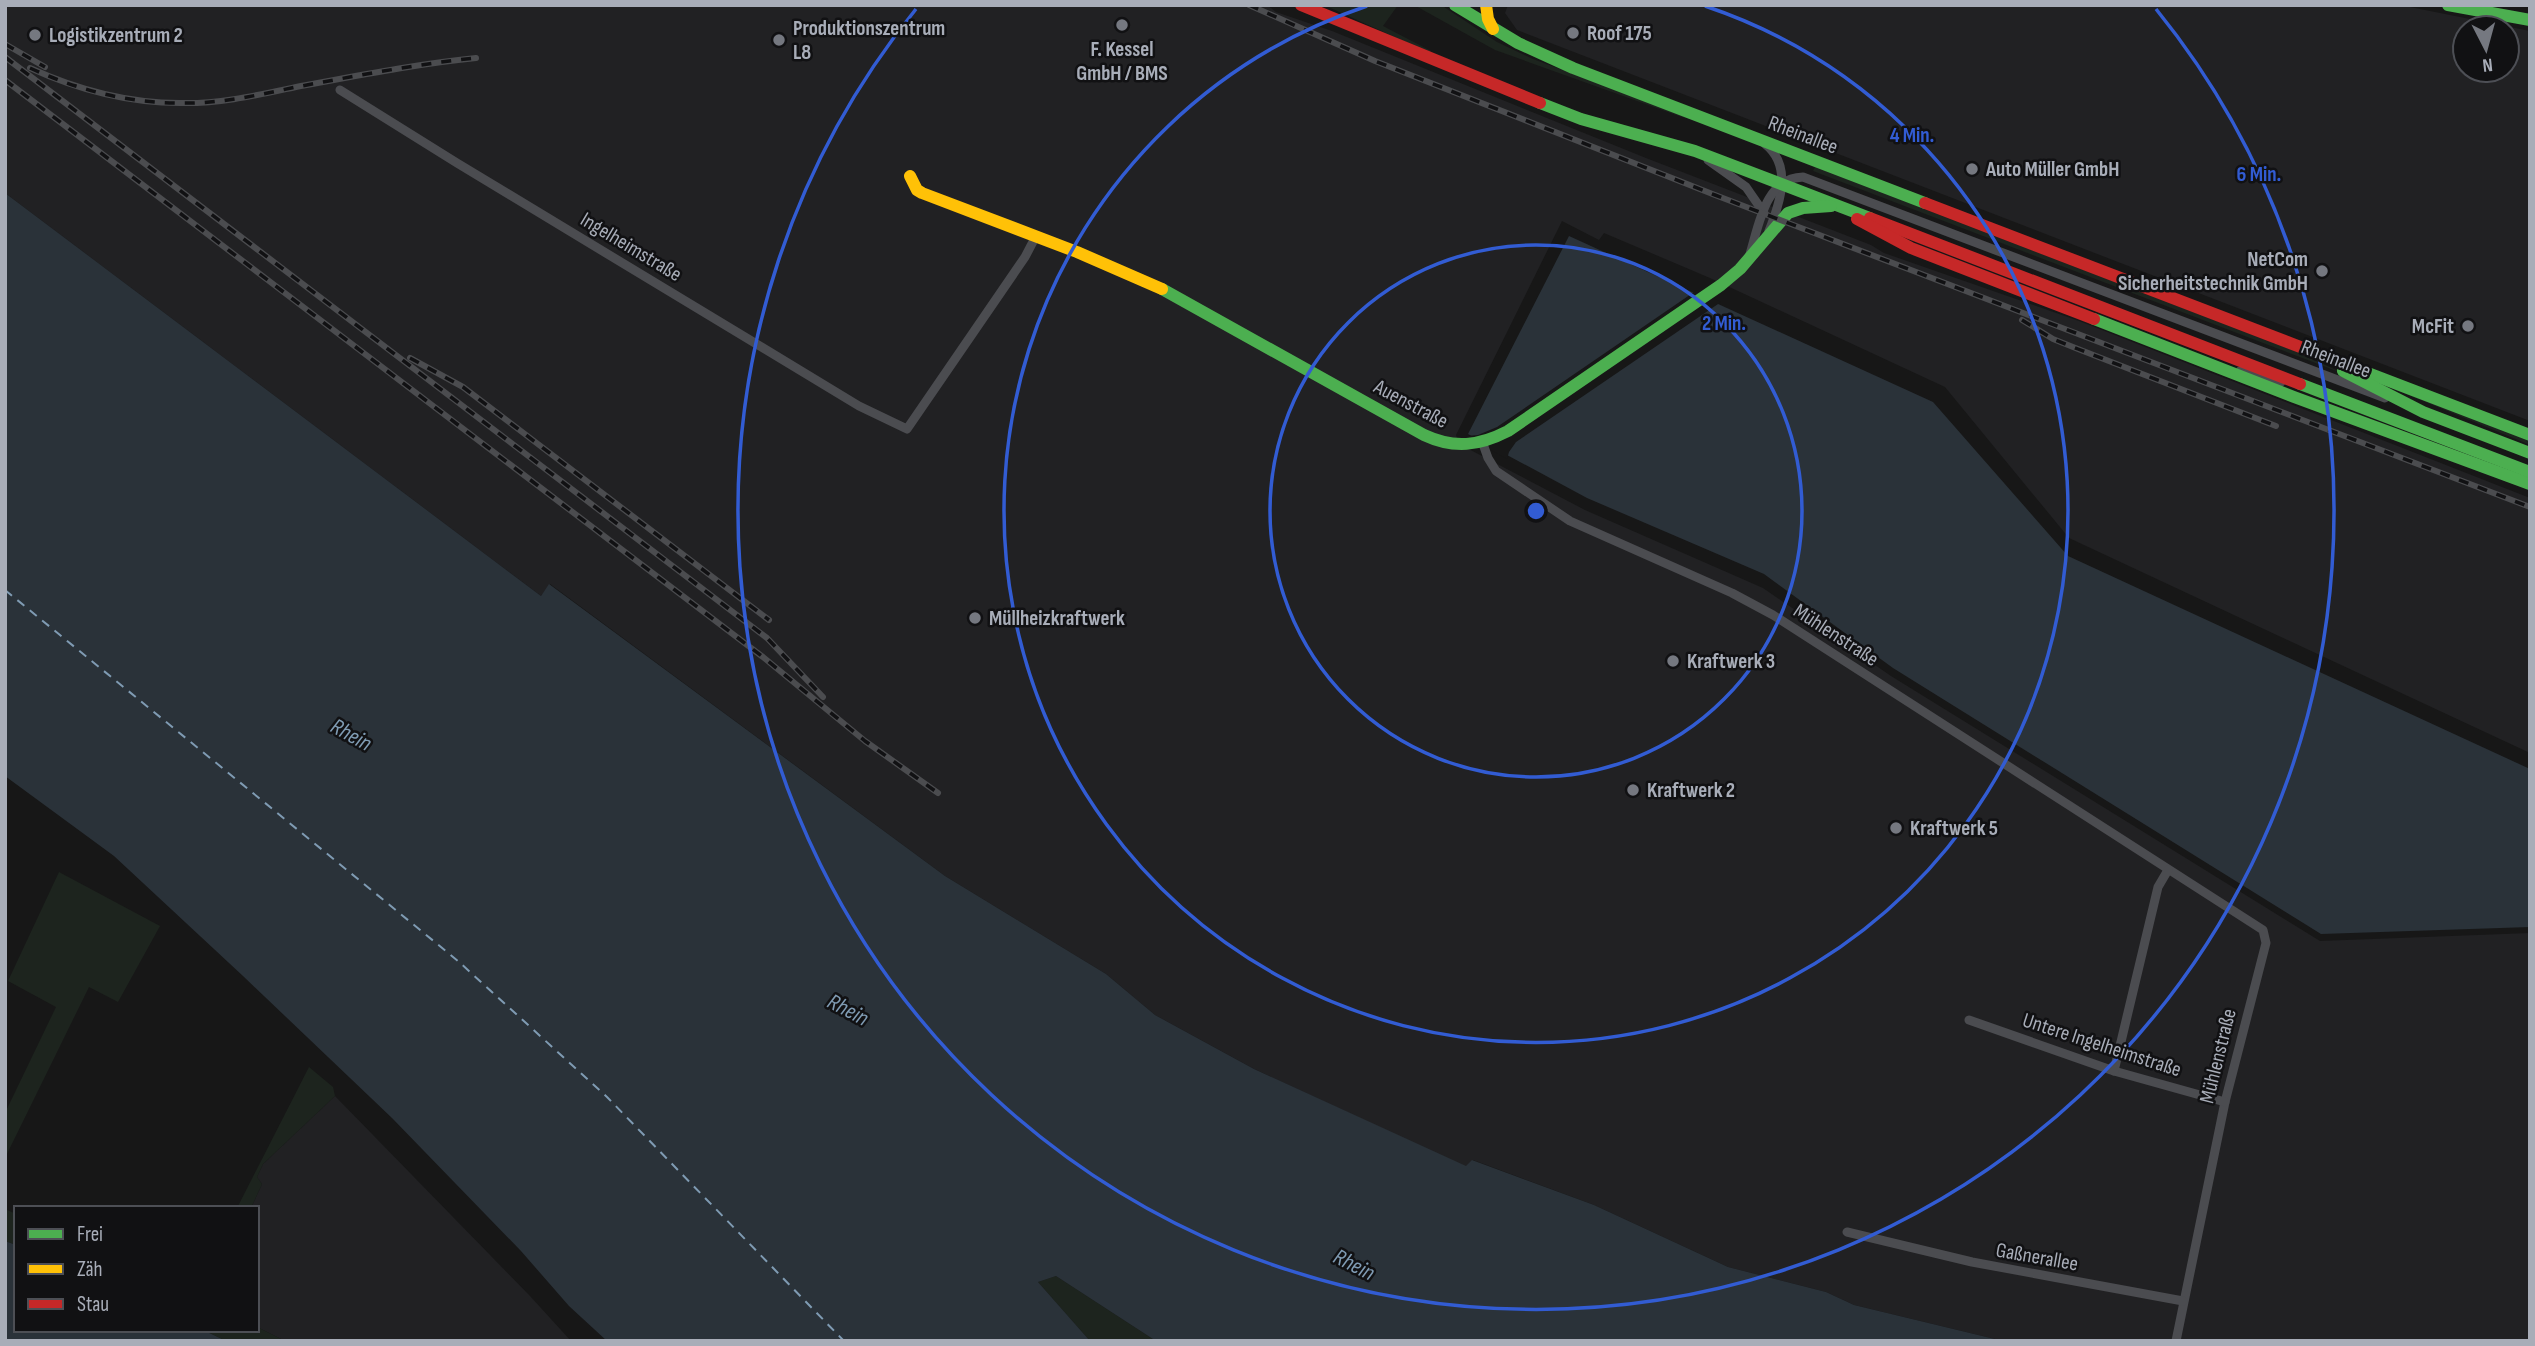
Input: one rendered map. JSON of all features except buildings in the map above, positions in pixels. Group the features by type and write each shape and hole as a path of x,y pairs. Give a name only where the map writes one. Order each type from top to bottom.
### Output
{"main road":[{"name":"Rheinallee","path":"1301,5 1486,83 1581,119 1695,151 2530,472"},
{"name":"Rheinallee","path":"1455,5 1493,29 1573,68 2530,435"},
{"path":"1486,5 1493,29"},
{"path":"2448,5 2530,20"},
{"name":"Auenstraße","path":"910,176 917,190 922,193 1036,236 1173,294 1431,439 1460,446 1483,443 1520,423 1713,290 1732,276 1780,220 1794,210 1839,206"},
{"name":"Rheinallee","path":"1839,206 1863,223 1911,248 2294,397 2530,484"},
{"name":"Rheinallee","path":"2260,331 2423,412 2530,453"}],"street":[{"name":"Ingelheimstraße","path":"340,90 859,406 907,429 1018,267 1036,236"},
{"name":"Auenstraße","path":"1757,138 1777,155 1780,165 1780,198 1767,236"},
{"path":"1695,151 1746,187 1764,213"},
{"name":"Rheinallee","path":"1781,184 1803,177 2423,412"},
{"name":"Auenstraße","path":"1747,260 1772,193 1781,184"},
{"name":"Rheinallee","path":"2201,360 2322,392"},
{"name":"Mühlenstraße","path":"1483,443 1496,471 1570,521 1704,580 1773,615 2258,926 2265,934 2266,943 2225,1102 2183,1301"},
{"path":"2114,1071 2158,887 2168,870"},
{"name":"Untere Ingelheimstraße","path":"1969,1020 2114,1071 2225,1102"},
{"name":"Gaßnerallee","path":"1847,1232 1972,1262 2183,1301"},
{"path":"2176,1341 2183,1301"}],"shaded area":[{"path":"5,5 1267,5 1276,12 1332,31 1646,158 1871,245 1884,253 2079,321 2530,498 2530,753 2069,538 1945,387 1710,278 1604,233 1599,240 1562,221 1456,435 1459,444 1585,510 1763,588 1891,676 2320,941 2530,933 2530,1341 2003,1341 1854,1305 1826,1292 1728,1267 1594,1205 1473,1160 1466,1167 1254,1069 1155,1015 1106,974 945,876 550,584 541,596 5,193"},
{"path":"1324,5 1398,5 1383,26 1431,51 1430,53"},
{"path":"1414,5 1441,5 1497,42 1533,59 1712,125 1679,116 1495,50"},
{"path":"1508,5 2400,5 2451,15 2451,84 2521,84 2521,29 2530,31 2530,421 1517,30 1505,13"},
{"path":"1815,167 2292,350 2347,375 1813,171"},
{"path":"2382,384 2530,440 2530,445"},
{"path":"59,872 160,926 118,1002 89,987 5,1158 5,1113 56,1007 8,981"},
{"path":"309,1067 333,1087 335,1096 263,1164 257,1177 262,1184 252,1206 238,1206"},
{"path":"335,1096 571,1341 285,1341 259,1328 259,1206 252,1206 262,1184 257,1177 263,1164"},
{"path":"5,1209 14,1213 14,1244 5,1241"},
{"path":"1056,1276 1156,1341 1090,1341 1038,1282"},
{"path":"259,1328 285,1341 226,1341 207,1332 259,1332"}],"water":[{"name":"Rhein","path":"5,193 541,596 549,584 945,876 1106,974 1155,1015 1254,1069 1466,1166 1472,1160 1594,1205 1728,1267 1826,1292 1854,1305 2003,1341 1156,1341 1056,1276 1038,1282 1090,1341 607,1341 569,1306 521,1251 392,1118 243,976 114,856 5,776"},
{"path":"1569,236 1933,402 2068,556 2530,769 2530,927 2321,934 1893,668 1764,574 1587,498 1468,434"},
{"path":"5,1241 14,1244 14,1332 207,1332 226,1341 5,1341"}],"pier":[{"path":"1697,290 1721,302 1516,442 1507,459 1466,436 1478,435 1497,427"}],"ferry route":[{"path":"5,590 458,961 607,1097 844,1341"}],"railway":[{"path":"1249,5 1375,61 1715,195 2530,507"},
{"path":"5,44 45,67"},
{"path":"5,57 767,638 823,697"},
{"path":"30,68 103,94 141,101 195,103 476,58"},
{"path":"5,80 763,657 865,741 938,793"},
{"path":"2022,320 2053,339 2276,426"},
{"path":"410,358 463,387 769,620"}],"traffic: fast":[{"path":"1455,5 1518,43 1573,68 1925,203"},
{"path":"2448,5 2530,20"},
{"path":"1540,103 1581,119 1695,151 1870,218"},
{"path":"1162,289 1424,435 1456,444 1477,443 1508,431 1721,285 1740,269 1788,213 1803,208 1831,206"},
{"path":"2094,319 2294,397 2530,484"},
{"path":"2355,368 2530,435"},
{"path":"2343,371 2423,412 2530,453"},
{"path":"2300,384 2530,472"}],"traffic: slow":[{"path":"1486,5 1493,29"},
{"path":"910,176 917,190 922,193 1077,252 1162,289"}],"traffic: jam":[{"path":"1301,5 1540,103"},
{"path":"1925,203 2355,368"},
{"path":"1870,218 2300,384"},
{"path":"1857,219 1911,248 2094,319"}],"place":[{"name":"F. Kessel GmbH / BMS","path":"1122,25"},
{"name":"Roof 175","path":"1573,33"},
{"name":"Logistikzentrum 2","path":"35,35"},
{"name":"Produktionszentrum L8","path":"779,40"},
{"name":"Auto Müller GmbH","path":"1972,169"},
{"name":"NetCom Sicherheitstechnik GmbH","path":"2322,271"},
{"name":"McFit","path":"2468,326"},
{"name":"Müllheizkraftwerk","path":"975,618"},
{"name":"Kraftwerk 3","path":"1673,661"},
{"name":"Kraftwerk 2","path":"1633,790"},
{"name":"Kraftwerk 5","path":"1896,828"}]}
